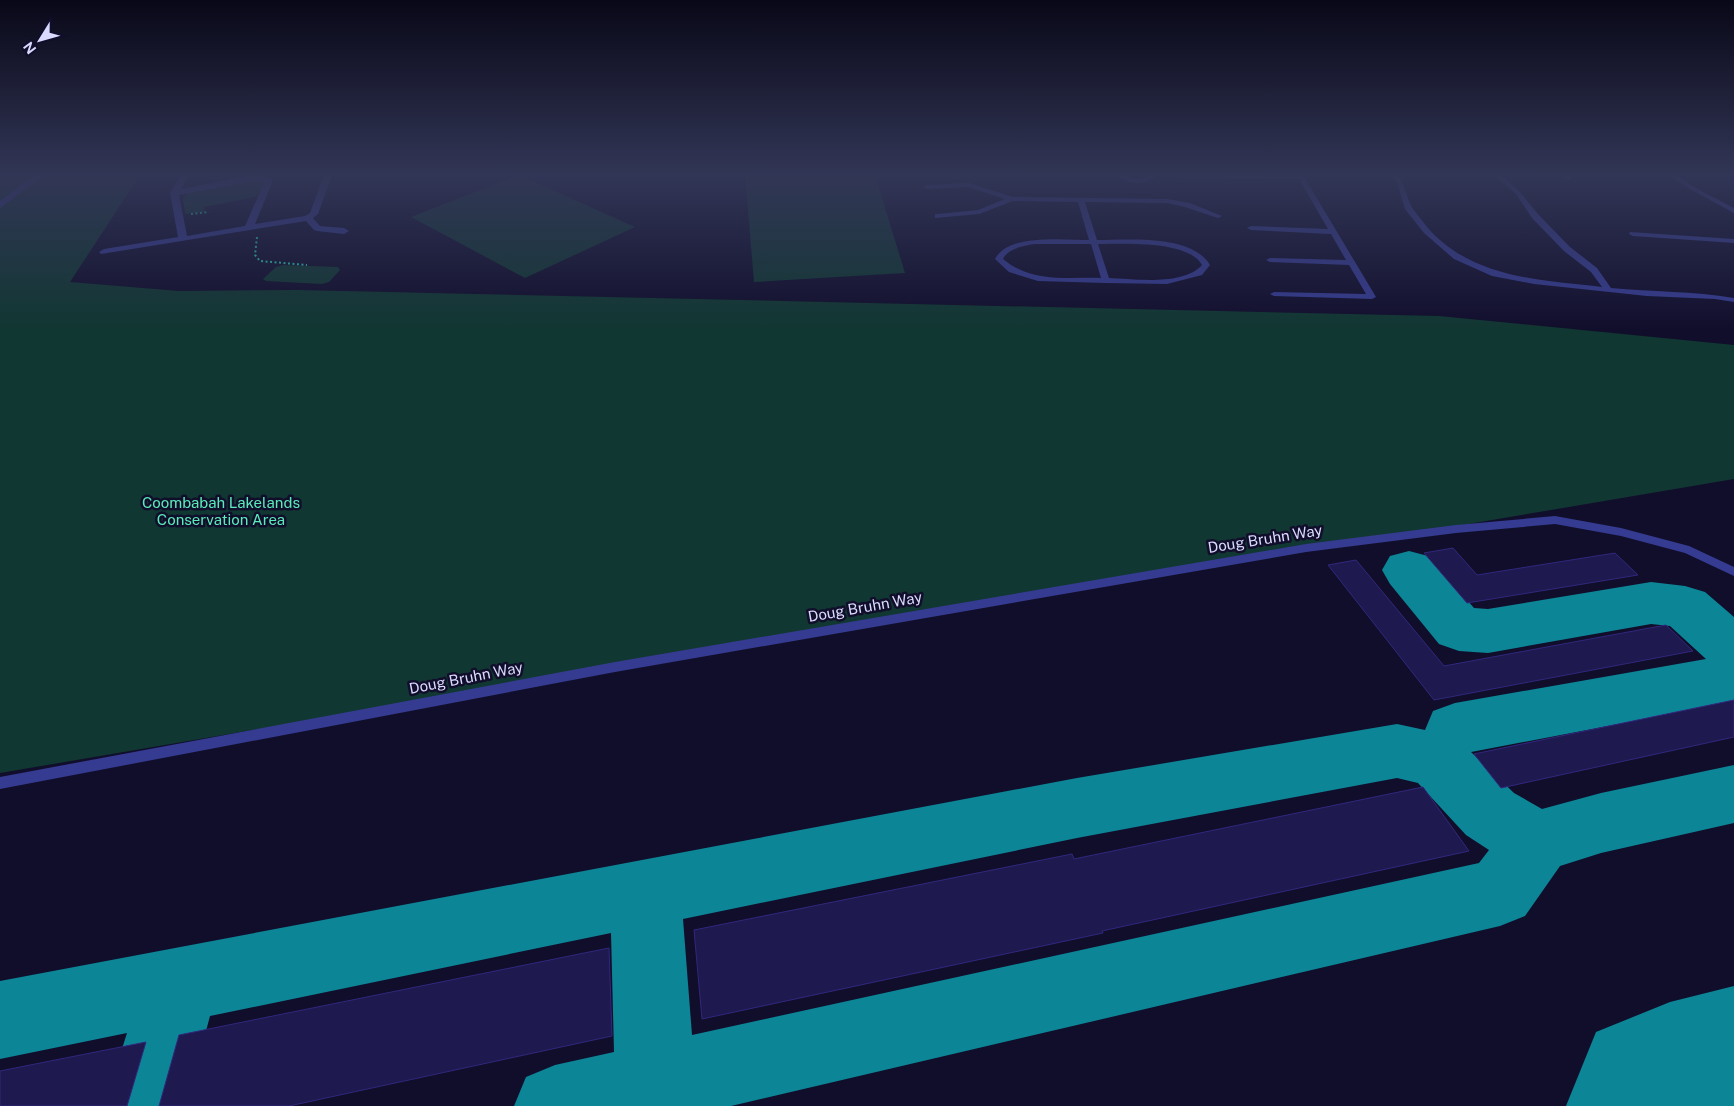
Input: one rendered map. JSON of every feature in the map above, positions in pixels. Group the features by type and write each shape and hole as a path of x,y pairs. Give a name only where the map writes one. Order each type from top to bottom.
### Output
{"street":[{"path":"181,227 183,239"},
{"path":"104,252 261,227"},
{"path":"316,227 344,231"}],"lane":[{"path":"1088,227 1106,281"},
{"path":"1274,294 1372,297 1332,227"},
{"path":"1423,227 1457,257 1495,274 1534,282 1647,294 1715,297 1734,300"},
{"path":"1545,227 1567,249 1594,270 1608,289"},
{"path":"1251,228 1335,232"},
{"path":"1633,234 1734,241"},
{"path":"1034,242 1093,242 1156,242 1181,248 1202,258 1206,266 1199,273 1167,282 1106,281 1038,279 1012,270 999,260 1002,253 1034,242"},
{"path":"1270,260 1353,263"},
{"name":"Doug Bruhn Way","path":"0,783 615,666 1306,548 1456,529 1555,520 1622,532 1689,550 1734,572"}],"path":[{"path":"253,228 257,260 268,263 307,265"}],"green space":[{"name":"Coombabah Lakelands Conservation Area","path":"0,227 106,227 70,282 179,291 298,290 1439,316 1734,345 1734,479 0,773"},
{"path":"429,227 635,227 525,278"},
{"path":"749,227 891,227 905,273 754,282"},
{"path":"283,265 338,267 340,270 329,282 322,284 266,281 263,279 276,267"}],"building":[{"path":"1453,548 1477,575 1615,553 1638,575 1467,603 1424,553"},
{"path":"1356,560 1444,666 1666,625 1693,651 1434,700 1328,565"},
{"path":"1734,700 1734,737 1501,788 1474,754"},
{"path":"1423,787 1469,851 1102,931 1103,933 702,1019 694,930 1072,854 1074,859"},
{"path":"609,948 612,1036 289,1106 159,1106 179,1035"},
{"path":"146,1042 127,1106 0,1106 0,1071"}],"taxiway":[{"path":"1409,570 1459,629 1488,631 1651,603 1685,607 1734,650"},
{"path":"1455,729 1734,678"},
{"path":"181,984 1077,808 1397,751 1438,761 1490,814 1537,842"},
{"path":"1537,842 1601,823 1734,794"},
{"path":"655,1083 1500,892 1537,842"},
{"path":"646,893 655,1083"},
{"path":"0,1020 181,984"},
{"path":"145,1106 181,984"},
{"path":"555,1106 655,1083"},
{"path":"655,1083 656,1106"}],"runway":[{"path":"1670,1106 1734,1089"}]}
